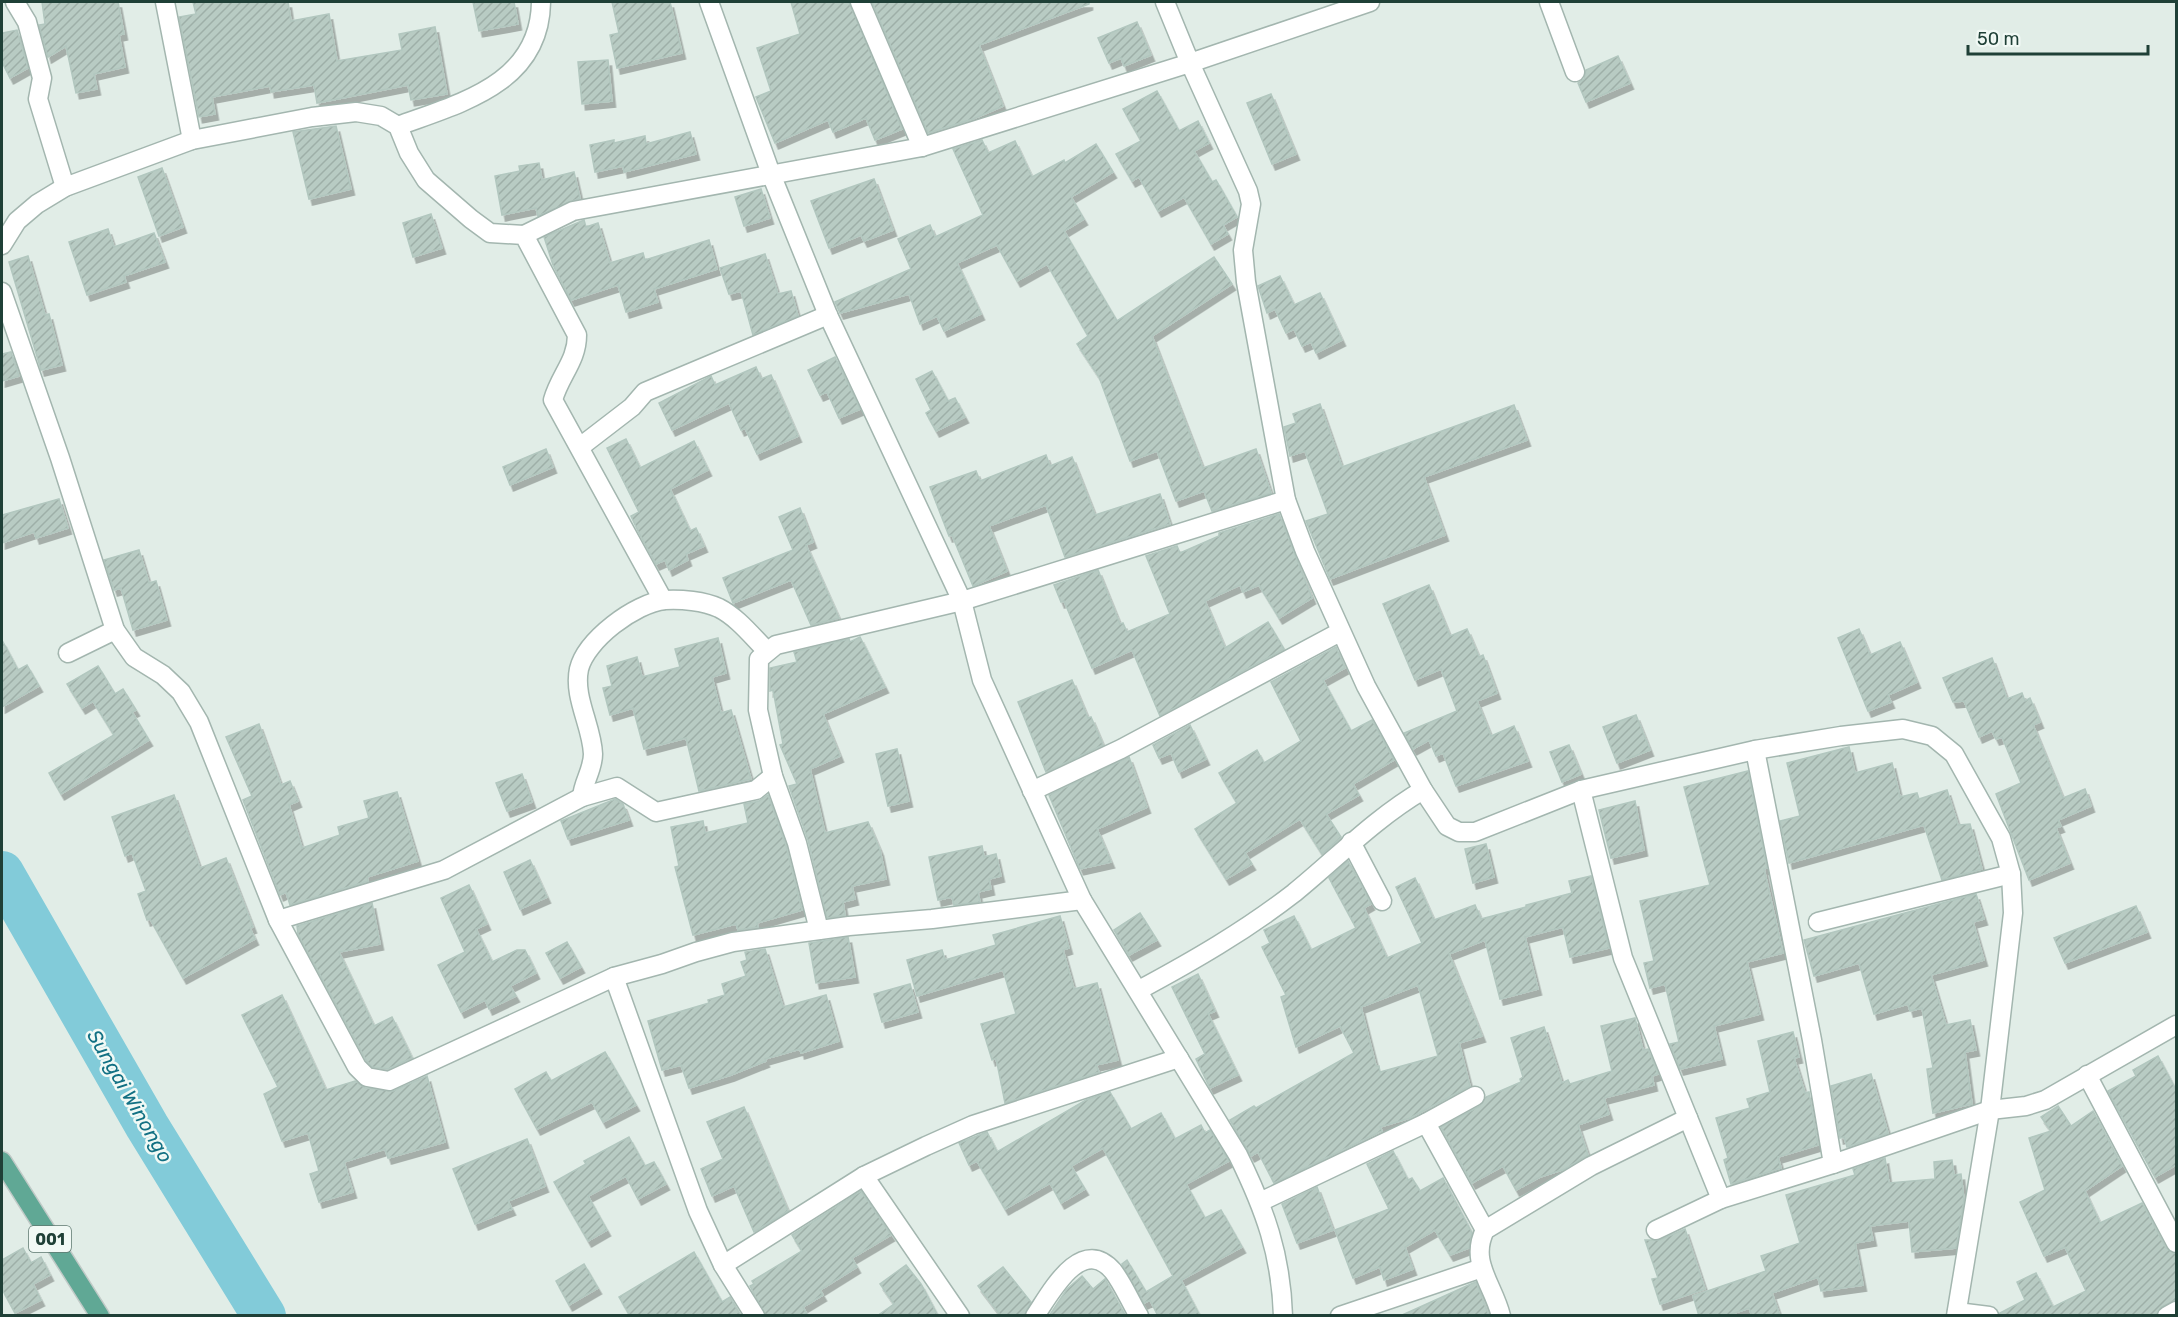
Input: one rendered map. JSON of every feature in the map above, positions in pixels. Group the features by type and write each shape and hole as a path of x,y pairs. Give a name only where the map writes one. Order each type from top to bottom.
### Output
{"main road":[{"name":"001","path":"2,1161 100,1316"}],"street":[{"path":"15,2 27,22 42,78 38,99 65,187"},
{"path":"165,2 192,140"},
{"path":"398,126 479,96 499,82 515,68 529,48 536,30 541,2"},
{"path":"709,2 771,174 828,315 962,602 982,680 1082,900 1238,1155 1260,1203 1272,1231 1278,1261 1283,1316"},
{"path":"860,2 922,147"},
{"path":"1166,2 1190,63 1248,191 1251,204 1243,250 1246,282 1286,500 1340,632 1423,790 1447,826 1459,832 1475,832 1581,790 1755,750 1873,731 1904,729 1932,736 1954,754 2001,838 2011,874 2013,913 1990,1110 1956,1314 1989,1316"},
{"path":"2,245 17,221 37,204 65,187 192,140 312,117 356,112 381,116 398,126 409,153 426,180 490,233 524,235 573,211 922,147 1190,63 1370,2"},
{"path":"1549,2 1575,72"},
{"path":"524,235 577,335 577,353 558,383 554,400 663,600"},
{"path":"2,292 60,458 115,630 127,650 172,683 189,704 199,722 278,920 357,1066 368,1077 378,1081 399,1076 614,977 733,942 1082,900"},
{"path":"580,447 632,407 645,392 828,315"},
{"path":"819,930 797,843 773,776 758,710 759,659 766,650 776,645 962,602 1286,500"},
{"path":"582,797 583,789 592,770 593,752 578,682 586,650 607,630 632,613 663,600 696,602 718,608 737,621 766,650"},
{"path":"68,653 115,630"},
{"path":"1032,791 1121,749 1340,632"},
{"path":"1755,750 1812,1040 1833,1164"},
{"path":"278,920 444,870 582,797 617,787 656,812 756,790 773,776"},
{"path":"1138,990 1240,933 1302,885 1376,821 1423,790"},
{"path":"1581,790 1623,958 1721,1199"},
{"path":"1351,842 1382,901"},
{"path":"1818,922 2011,874"},
{"path":"614,977 688,1185 723,1265 755,1316"},
{"path":"1656,1230 1721,1199 1833,1164 1990,1110 2026,1106 2046,1100 2176,1025"},
{"path":"723,1265 864,1176 973,1125 1179,1058"},
{"path":"2087,1075 2176,1243"},
{"path":"1260,1203 1426,1123 1475,1096"},
{"path":"1502,1316 1482,1268 1478,1246 1485,1230 1591,1166 1688,1118"},
{"path":"1426,1123 1485,1230"},
{"path":"864,1176 960,1316"},
{"path":"1035,1316 1068,1269 1086,1260 1105,1264 1114,1273 1139,1316"},
{"path":"1340,1316 1482,1268"},
{"path":"2167,1316 2176,1311"}],"building":[{"path":"42,2 118,2 124,34 119,35 125,67 94,74 97,89 76,93 66,46 48,57 39,25 45,24"},
{"path":"193,2 288,2 291,21 329,14 337,61 402,50 399,34 435,27 447,94 411,100 408,85 317,103 314,85 271,92 270,86 212,97 215,114 199,117 179,17 196,14"},
{"path":"473,2 514,2 518,24 479,31"},
{"path":"612,2 670,2 682,53 617,68 610,35 619,33"},
{"path":"791,2 849,2 902,129 875,140 866,118 833,132 828,120 775,143 756,97 771,91 757,48 800,34"},
{"path":"872,2 1089,2 1089,4 979,45 1003,106 973,119 928,133"},
{"path":"1137,22 1151,55 1124,66 1121,58 1109,63 1098,38"},
{"path":"17,30 28,68 10,78 2,62 2,33"},
{"path":"1618,56 1630,83 1586,102 1578,83 1584,79 1586,70"},
{"path":"608,60 612,101 582,104 578,62"},
{"path":"1157,91 1179,131 1198,121 1209,143 1194,151 1212,182 1216,180 1237,217 1223,225 1228,234 1211,244 1184,197 1158,211 1139,177 1132,181 1116,154 1141,141 1123,109"},
{"path":"1271,94 1296,154 1272,164 1247,103"},
{"path":"336,126 351,189 309,199 293,132"},
{"path":"690,132 696,154 624,172 623,166 595,172 590,145 614,140 614,143 645,136 646,144"},
{"path":"982,140 988,153 1015,141 1032,177 1064,160 1065,163 1096,144 1113,172 1071,197 1084,219 1064,231 1117,321 1214,257 1232,284 1152,336 1203,468 1256,449 1271,493 1212,511 1204,491 1176,501 1157,451 1130,461 1099,377 1077,344 1088,336 1047,264 1017,281 997,245 957,263 981,314 944,331 937,316 920,324 909,294 840,313 835,302 911,269 898,239 930,225 935,237 983,215 953,149"},
{"path":"539,163 542,180 574,172 580,198 538,216 536,208 502,215 495,176 520,171 519,166"},
{"path":"162,168 183,227 159,236 138,177"},
{"path":"874,179 893,230 864,241 861,235 829,248 811,201"},
{"path":"761,189 770,218 744,226 735,197"},
{"path":"431,214 442,248 413,257 403,223"},
{"path":"584,220 586,227 598,223 610,263 643,253 645,260 709,240 717,269 654,289 658,302 626,312 618,285 571,300 553,265 544,237"},
{"path":"108,229 114,247 154,233 165,262 124,276 126,282 87,295 69,242"},
{"path":"765,254 778,294 791,291 798,316 753,335 741,291 729,294 720,268"},
{"path":"28,256 45,315 49,314 62,365 41,370 9,262"},
{"path":"1280,276 1294,305 1320,293 1342,340 1316,353 1311,342 1302,346 1294,329 1286,333 1275,309 1267,313 1258,286"},
{"path":"11,352 19,376 2,381 2,354"},
{"path":"835,357 860,409 839,418 827,392 820,395 808,370"},
{"path":"756,367 761,379 771,375 798,436 757,454 745,428 741,430 729,403 672,430 659,403 711,376 715,385"},
{"path":"932,371 948,401 955,398 965,417 936,431 926,413 931,410 916,379"},
{"path":"1320,404 1342,467 1514,405 1527,440 1424,477 1445,535 1330,579 1306,521 1328,514 1305,451 1290,456 1284,427 1296,423 1293,414"},
{"path":"626,439 640,468 694,441 708,470 670,489 690,531 696,528 704,546 686,554 688,560 669,570 665,560 656,564 638,531 631,516 639,512 607,448"},
{"path":"546,449 553,467 510,485 503,467"},
{"path":"1046,455 1050,466 1072,457 1095,515 1160,494 1170,524 1065,557 1046,505 989,526 1007,571 973,586 952,535 949,536 930,487 976,471 980,481"},
{"path":"59,499 68,528 36,538 34,532 2,543 2,515"},
{"path":"800,508 813,542 806,545 839,618 811,625 791,580 733,603 723,578 793,550 779,517"},
{"path":"1279,514 1312,598 1279,618 1259,585 1243,592 1240,585 1205,601 1225,648 1268,622 1284,649 1160,716 1132,650 1092,668 1064,601 1061,602 1054,585 1098,570 1120,624 1123,623 1127,632 1170,614 1146,556 1177,546 1180,553 1219,536 1219,533"},
{"path":"139,550 149,583 156,581 167,620 133,630 121,588 114,590 104,560"},
{"path":"1429,585 1450,636 1467,629 1479,657 1483,655 1497,693 1477,701 1491,736 1514,726 1528,761 1456,786 1443,753 1436,756 1429,740 1413,749 1404,733 1457,711 1441,669 1415,680 1383,604"},
{"path":"1859,629 1870,655 1900,642 1917,682 1888,695 1891,702 1868,711 1838,638"},
{"path":"860,637 885,687 823,714 840,756 810,769 825,833 868,822 880,850 886,879 852,886 855,899 843,902 845,915 827,918 808,840 789,786 797,784 780,745 783,744 773,690 770,691 770,668 797,662 794,652 849,639 850,642"},
{"path":"718,638 726,673 712,677 721,713 731,710 751,779 699,791 686,738 644,749 633,708 610,715 603,688 612,686 607,666 637,657 642,677 680,667 675,649"},
{"path":"2,640 18,670 27,665 39,686 2,707"},
{"path":"1336,647 1345,668 1323,680 1351,731 1372,720 1394,760 1353,784 1359,795 1326,814 1341,837 1322,854 1300,819 1245,853 1252,864 1226,879 1195,829 1237,803 1219,773 1257,750 1264,763 1301,741 1271,682"},
{"path":"1992,658 2007,699 2022,693 2025,701 2030,698 2040,722 2033,725 2063,798 2085,789 2091,806 2058,820 2061,826 2056,828 2070,863 2029,880 1996,794 2021,783 2002,737 1996,739 1992,731 1979,737 1964,701 1953,702 1943,678"},
{"path":"98,666 115,694 123,689 136,710 132,712 149,740 61,794 49,773 114,735 93,701 82,708 67,684"},
{"path":"1072,680 1088,718 1091,717 1103,745 1046,772 1018,702"},
{"path":"1636,715 1650,750 1617,763 1603,727"},
{"path":"259,724 281,785 290,781 298,801 289,805 302,848 340,835 338,827 369,818 364,801 397,792 418,861 367,877 368,881 290,905 286,892 280,895 243,800 252,796 226,737"},
{"path":"1190,725 1206,759 1179,772 1171,753 1159,758 1153,745"},
{"path":"1569,745 1581,774 1562,782 1550,752"},
{"path":"1849,747 1855,773 1892,763 1900,797 1917,793 1919,799 1947,790 1958,825 1970,824 1982,869 1942,880 1924,825 1789,863 1780,821 1800,816 1787,763"},
{"path":"897,749 909,801 888,806 876,754"},
{"path":"1129,757 1147,807 1097,829 1111,862 1080,869 1049,795"},
{"path":"1748,771 1767,868 1764,869 1783,953 1747,962 1760,1014 1714,1026 1722,1059 1680,1069 1670,1044 1679,1042 1665,984 1650,988 1644,963 1654,961 1640,901 1710,885 1684,787"},
{"path":"522,774 532,802 507,811 496,783"},
{"path":"174,795 200,868 226,858 253,927 250,928 255,939 183,978 150,919 147,920 138,894 146,891 132,853 125,856 112,817"},
{"path":"768,795 786,846 802,910 757,923 758,927 738,930 736,924 693,935 675,867 679,866 671,827 703,821 705,833 748,823 744,804 759,801"},
{"path":"615,799 623,804 629,820 568,839 561,821"},
{"path":"1635,801 1644,850 1611,858 1599,810"},
{"path":"1486,844 1494,877 1473,883 1465,849"},
{"path":"982,846 984,857 996,854 1001,876 989,879 991,889 978,892 980,902 954,905 952,897 938,900 929,857"},
{"path":"530,860 547,897 520,909 504,872"},
{"path":"1348,861 1371,904 1364,908 1387,958 1422,943 1396,887 1415,878 1434,920 1475,905 1481,919 1526,907 1526,905 1572,893 1569,881 1591,876 1609,948 1570,957 1563,927 1525,937 1538,989 1500,999 1485,940 1449,954 1482,1036 1459,1043 1470,1086 1410,1118 1380,1127 1382,1131 1274,1183 1258,1152 1251,1156 1230,1120 1254,1106 1256,1108 1354,1053 1340,1026 1296,1047 1281,997 1286,995 1262,947 1270,943 1264,930 1294,916 1311,950 1356,928 1329,878","holes":["1418,985 1438,1056 1380,1072 1379,1066 1376,1066 1361,1007"]},
{"path":"469,885 487,924 476,929 492,962 517,950 525,950 536,973 510,986 516,996 489,1009 485,1000 461,1012 438,965 465,952 441,898"},
{"path":"1976,894 1984,919 1973,922 1984,960 1931,975 1946,1025 1970,1020 1976,1050 1965,1052 1972,1104 1933,1113 1927,1069 1933,1068 1922,1008 1910,1011 1908,1004 1874,1014 1859,963 1814,976 1804,940"},
{"path":"372,903 380,944 339,952 374,1026 392,1017 412,1058 388,1069 372,1067 366,1060 298,934 297,926"},
{"path":"2136,906 2147,932 2065,963 2054,938"},
{"path":"1140,913 1157,940 1129,955 1114,930"},
{"path":"1060,916 1069,948 1063,950 1074,989 1097,983 1118,1060 1096,1065 1099,1072 1005,1103 996,1058 992,1060 981,1024 1016,1014 1003,970 917,996 907,960 942,950 945,960 996,945 993,935"},
{"path":"848,937 855,977 816,983 809,943"},
{"path":"567,942 581,967 560,978 546,953"},
{"path":"765,949 783,1007 826,995 839,1041 801,1053 800,1049 765,1059 766,1061 731,1075 689,1088 681,1065 662,1070 648,1021 709,1003 708,1000 725,995 722,984 746,976 741,962 747,960 745,952"},
{"path":"1198,974 1215,1011 1208,1014 1238,1075 1210,1088 1196,1059 1205,1054 1172,987"},
{"path":"910,984 918,1012 882,1022 874,994"},
{"path":"282,995 326,1090 355,1081 365,1088 393,1091 427,1076 445,1142 388,1158 385,1149 344,1162 353,1192 319,1202 310,1174 319,1171 308,1133 282,1141 264,1094 278,1087 242,1015"},
{"path":"1635,1018 1643,1050 1648,1049 1658,1074 1652,1076 1654,1085 1604,1098 1609,1114 1578,1125 1588,1155 1565,1169 1540,1177 1516,1190 1503,1166 1472,1183 1441,1127 1480,1106 1486,1097 1521,1082 1520,1079 1523,1077 1511,1038 1544,1027 1562,1083 1568,1080 1570,1084 1612,1071 1601,1026"},
{"path":"1793,1032 1799,1057 1794,1058 1805,1093 1809,1092 1818,1145 1778,1157 1781,1168 1731,1184 1724,1160 1728,1158 1716,1118 1750,1108 1747,1099 1770,1092 1758,1041"},
{"path":"605,1052 636,1105 603,1122 592,1102 537,1129 515,1089 546,1072 551,1081"},
{"path":"2158,1056 2176,1090 2176,1165 2155,1177 2108,1091 2136,1076 2133,1070"},
{"path":"1871,1074 1888,1133 1847,1147 1844,1137 1840,1138 1831,1086"},
{"path":"1110,1092 1131,1129 1161,1113 1175,1139 1201,1125 1205,1133 1210,1130 1229,1161 1186,1184 1205,1218 1221,1210 1242,1247 1181,1280 1200,1316 1158,1316 1150,1300 1144,1303 1122,1264 1127,1260 1146,1292 1173,1276 1103,1148 1071,1166 1085,1189 1061,1203 1050,1183 1005,1209 977,1161 969,1165 959,1143 987,1132 997,1152 1086,1100"},
{"path":"2058,1106 2071,1126 2093,1111 2122,1166 2085,1191 2100,1223 2142,1203 2166,1248 2176,1254 2176,1300 2161,1307 2156,1316 2000,1316 2000,1313 2025,1300 2017,1282 2036,1273 2053,1307 2086,1291 2065,1247 2044,1256 2020,1202 2045,1190 2029,1138 2051,1131 2041,1117"},
{"path":"744,1107 788,1211 754,1232 734,1186 712,1196 701,1169 723,1159 707,1122"},
{"path":"629,1137 645,1166 654,1162 666,1184 638,1199 626,1176 588,1196 607,1230 588,1241 554,1182 586,1164 584,1161"},
{"path":"527,1139 545,1186 508,1201 512,1209 475,1224 453,1169"},
{"path":"1393,1151 1408,1180 1412,1178 1420,1191 1443,1178 1472,1233 1469,1248 1450,1255 1435,1230 1405,1247 1413,1269 1384,1280 1380,1267 1353,1278 1335,1230 1389,1209 1367,1164"},
{"path":"1885,1158 1889,1183 1935,1179 1934,1162 1952,1160 1954,1175 1961,1174 1964,1200 1956,1248 1912,1252 1909,1221 1870,1226 1873,1240 1855,1243 1863,1285 1821,1291 1818,1277 1772,1293 1780,1316 1752,1316 1749,1308 1726,1316 1699,1316 1693,1296 1766,1271 1761,1256 1800,1243 1786,1195 1855,1175 1853,1169"},
{"path":"1317,1187 1333,1230 1297,1243 1282,1204"},
{"path":"861,1191 891,1235 852,1258 857,1267 820,1290 823,1295 803,1307 808,1316 766,1316 750,1286 754,1284 752,1281 802,1251 792,1235"},
{"path":"1685,1229 1705,1289 1660,1304 1652,1279 1658,1278 1645,1240 1660,1240"},
{"path":"23,1248 31,1263 41,1257 50,1275 33,1284 41,1300 15,1313 2,1289 2,1260"},
{"path":"694,1252 722,1302 730,1297 741,1316 630,1316 619,1297"},
{"path":"584,1264 598,1288 569,1305 556,1281"},
{"path":"906,1265 921,1284 938,1316 877,1316 894,1304 880,1284"},
{"path":"1003,1267 1031,1302 1024,1316 1001,1316 978,1286"},
{"path":"1082,1276 1093,1289 1105,1279 1125,1315 1049,1316 1067,1289"},
{"path":"1476,1282 1489,1316 1400,1316 1471,1284"}],"waterway":[{"name":"Sungai Winongo","path":"2,873 147,1126 264,1316"}]}
